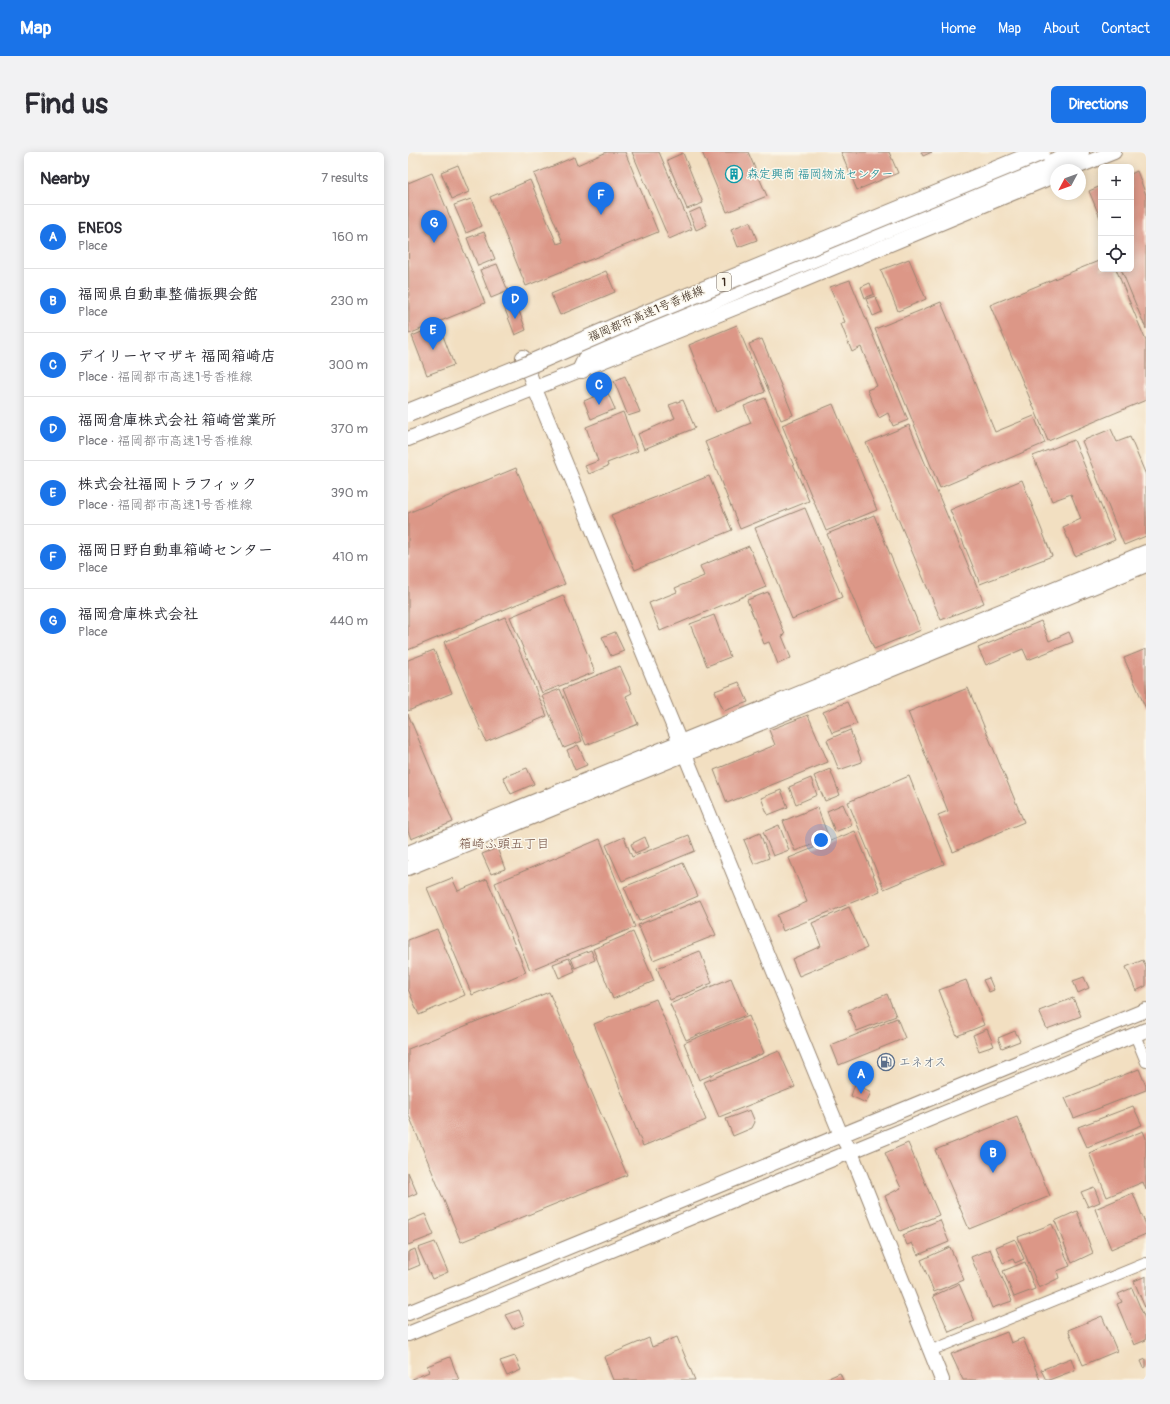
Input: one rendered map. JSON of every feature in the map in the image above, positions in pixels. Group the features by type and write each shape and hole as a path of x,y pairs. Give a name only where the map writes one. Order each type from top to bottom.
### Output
{"highway":[{"name":"福岡都市高速1号香椎線","path":"408,409 805,243 1028,152"},
{"name":"福岡都市高速1号香椎線","path":"408,413 530,364 639,317 1040,152"},
{"path":"582,369 587,358 692,309 937,208 1080,152"}],"street":[{"path":"408,406 524,357 646,309 1022,152"},
{"path":"1084,164 1114,152"},
{"path":"408,439 782,289 1050,177"},
{"path":"524,357 535,389 841,1135 851,1152 942,1380"},
{"path":"408,868 683,748 1146,552"},
{"path":"408,854 683,748 1146,564"},
{"path":"408,1313 1146,1010"},
{"path":"408,1334 1140,1033 1146,1062"},
{"path":"930,1351 1146,1263"}],"building":[{"path":"607,152 625,152 658,232 526,286 490,197 530,180 557,244 563,242 534,174 574,157 577,165"},
{"path":"632,152 659,152 692,229 669,239"},
{"name":"森定興商 福岡物流センター","path":"702,152 748,152 767,196 727,212"},
{"path":"841,152 889,152 898,173 857,190"},
{"path":"921,152 932,152 923,156"},
{"path":"683,153 703,203 687,209 667,160"},
{"path":"458,165 469,192 452,199 441,172"},
{"path":"1137,171 1146,195 1146,329 1122,272 1134,272 1134,172"},
{"path":"432,173 485,303 409,334 408,183"},
{"path":"1098,187 1098,213 1089,191"},
{"path":"471,199 482,226 466,233 454,205"},
{"path":"700,208 707,225 696,230 689,213"},
{"path":"750,222 757,240 738,247 731,229"},
{"path":"484,232 495,259 478,266 467,238"},
{"path":"909,259 926,299 898,311 881,270"},
{"path":"1098,261 1098,272 1117,272 1146,341 1146,400 1048,441 990,305"},
{"path":"497,264 508,291 491,298 480,270"},
{"path":"606,271 615,292 560,315 551,294"},
{"path":"850,280 908,420 893,426 888,413 879,418 867,390 877,386 861,347 852,352 841,324 845,322 830,287"},
{"path":"870,283 874,294 865,298 861,287"},
{"path":"875,296 882,312 873,316 866,299"},
{"path":"941,302 995,432 1034,416 1045,443 940,488 875,329"},
{"path":"516,303 526,330 515,335 504,307"},
{"path":"439,325 454,365 427,375 412,336"},
{"path":"737,325 765,392 716,412 689,345"},
{"path":"762,339 793,415 781,420 749,344"},
{"path":"625,376 640,412 628,416 614,381"},
{"path":"607,391 615,409 591,419 584,401"},
{"path":"765,398 809,501 740,529 705,442 751,423 744,406"},
{"path":"683,400 695,428 644,449 638,434 675,418 669,405"},
{"path":"833,404 877,510 826,531 782,425"},
{"path":"623,412 638,451 607,463 608,466 589,474 585,466 598,461 586,427"},
{"path":"909,425 984,603 941,620 866,443"},
{"path":"1111,429 1117,442 1130,437 1146,475 1146,536 1124,545 1082,441"},
{"path":"1074,440 1115,540 1075,556 1063,527 1081,519 1071,494 1052,501 1033,456"},
{"path":"516,468 565,584 408,650 408,513"},
{"path":"709,476 732,530 635,570 611,515"},
{"path":"1022,480 1052,556 980,584 950,510"},
{"path":"805,508 842,597 792,619 755,528"},
{"path":"874,515 921,630 874,649 827,534"},
{"path":"749,546 766,587 660,631 649,603 677,592 675,588 704,576 700,566"},
{"path":"768,592 785,635 782,636 791,658 778,664 769,642 764,644 747,600"},
{"path":"563,595 595,672 542,693 510,617"},
{"path":"714,615 730,657 707,666 690,624"},
{"path":"505,617 547,716 486,742 444,642"},
{"path":"1041,621 1049,641 1069,632 1073,642 1028,660 1023,649 986,665 978,648"},
{"path":"615,632 624,651 611,656 602,637"},
{"path":"1146,649 1146,709 1124,658"},
{"path":"434,650 452,693 408,711 408,660"},
{"path":"620,666 632,693 626,696 638,724 586,745 563,689"},
{"path":"739,682 748,702 724,711 715,691"},
{"path":"968,688 1024,822 953,852 938,815 948,811 908,712"},
{"path":"560,689 582,741 564,748 542,696"},
{"path":"847,702 857,724 832,733 823,712"},
{"path":"408,714 453,822 411,839 408,831"},
{"path":"808,715 828,762 727,803 714,770 775,745 769,730"},
{"path":"850,730 862,762 839,770 827,740"},
{"path":"578,745 587,765 575,770 567,750"},
{"path":"527,768 534,784 511,794 503,777"},
{"path":"830,769 840,795 825,801 814,776"},
{"path":"909,776 944,864 884,889 848,802"},
{"path":"811,778 817,795 796,804 789,787"},
{"path":"781,790 788,807 768,815 761,798"},
{"path":"843,804 852,825 835,832 827,811"},
{"path":"817,807 829,838 795,851 783,821"},
{"path":"779,825 789,850 773,856 763,832"},
{"path":"855,831 880,891 783,931 777,915 807,902 789,858"},
{"path":"760,833 769,858 754,864 744,840"},
{"path":"689,835 695,851 622,881 606,845 624,837 632,857"},
{"path":"645,837 649,847 635,853 631,844"},
{"path":"600,839 635,927 530,970 495,883"},
{"path":"497,848 505,869 491,874 482,854"},
{"path":"683,863 698,896 639,921 624,887"},
{"path":"452,878 458,891 487,879 526,972 472,995 427,888"},
{"path":"700,900 716,935 653,960 638,925"},
{"path":"849,907 867,948 799,976 792,959 821,946 812,923"},
{"path":"437,929 465,995 419,1015 408,989 408,940"},
{"path":"633,932 654,981 613,999 593,949"},
{"path":"591,950 595,960 575,968 571,958"},
{"path":"700,951 712,983 670,1000 657,968"},
{"path":"569,958 575,971 559,978 553,964"},
{"path":"1143,960 1146,968 1146,986 1136,991 1126,967"},
{"path":"1084,977 1089,988 1078,993 1073,981"},
{"path":"731,978 746,1015 686,1040 670,1004"},
{"path":"989,978 994,990 989,992 983,980"},
{"path":"966,980 984,1025 957,1036 939,990"},
{"path":"549,992 627,1175 461,1242 408,1113 408,1049"},
{"path":"887,994 896,1016 857,1031 848,1010"},
{"path":"1073,998 1081,1016 1047,1029 1039,1011"},
{"path":"656,999 706,1120 643,1146 594,1024"},
{"path":"749,1016 764,1053 699,1080 684,1043"},
{"path":"897,1018 905,1038 839,1065 831,1045"},
{"path":"987,1029 994,1046 979,1051 973,1035"},
{"path":"1015,1031 1020,1041 1002,1048 998,1038"},
{"path":"779,1051 795,1087 719,1117 704,1082"},
{"path":"1139,1069 1146,1086 1146,1090 1074,1118 1065,1098"},
{"path":"855,1084 871,1092 866,1103 851,1096"},
{"path":"1133,1106 1142,1125 1087,1147 1078,1127"},
{"path":"750,1110 755,1122 752,1128 733,1136 726,1119"},
{"path":"1017,1117 1050,1196 969,1229 935,1150"},
{"path":"1143,1131 1146,1138 1146,1190 1143,1182 1107,1197 1089,1153"},
{"path":"908,1143 939,1215 900,1231 885,1196 901,1188 885,1153"},
{"path":"408,1172 417,1193 408,1197"},
{"path":"1094,1187 1100,1202 1088,1207 1081,1192"},
{"path":"1133,1193 1146,1225 1146,1234 1111,1249 1095,1209"},
{"path":"1077,1211 1093,1253 1072,1263 1055,1221"},
{"path":"425,1214 434,1235 408,1245 408,1221"},
{"path":"940,1220 949,1242 918,1255 912,1243 907,1245 903,1235"},
{"path":"1052,1224 1070,1266 1057,1271 1059,1278 1039,1288 1018,1237"},
{"path":"1015,1239 1024,1259 1015,1263 1013,1259 1003,1263 996,1247"},
{"path":"435,1242 448,1272 432,1279 418,1248"},
{"path":"950,1247 964,1280 934,1292 921,1260"},
{"path":"415,1249 420,1265 408,1270 408,1252"},
{"path":"990,1249 1012,1301 992,1308 971,1257"},
{"path":"1025,1262 1035,1289 1014,1297 1003,1271"},
{"path":"1146,1276 1146,1310 1134,1281"},
{"path":"959,1284 975,1321 949,1332 933,1296"},
{"path":"1132,1288 1146,1321 1146,1340 1134,1345 1117,1304 1122,1302 1118,1294"},
{"path":"519,1310 525,1324 513,1329 505,1315"},
{"path":"1102,1316 1117,1351 1083,1365 1068,1330"},
{"path":"1007,1332 1011,1343 1023,1338 1040,1380 963,1380 951,1354"},
{"path":"677,1337 695,1380 613,1380 604,1357 649,1338 652,1347"},
{"path":"515,1356 521,1370 507,1376 500,1361"},
{"path":"450,1357 459,1380 410,1380 429,1372 427,1366"},
{"path":"1071,1358 1075,1370 1046,1380 1041,1370"},
{"path":"1146,1359 1146,1367 1144,1368 1141,1361"},
{"path":"840,1373 843,1380 824,1380"}],"place":[{"name":"森定興商 福岡物流センター","path":"734,174"},
{"name":"福岡日野自動車箱崎センター","path":"601,215"},
{"name":"福岡倉庫株式会社","path":"434,243"},
{"name":"福岡倉庫株式会社 箱崎営業所","path":"515,319"},
{"name":"株式会社福岡トラフィック","path":"433,350"},
{"name":"デイリーヤマザキ 福岡箱崎店","path":"599,405"},
{"name":"エネオス","path":"886,1062"},
{"name":"ENEOS","path":"861,1094"},
{"name":"福岡県自動車整備振興会館","path":"993,1173"}],"district":[{"name":"箱崎ふ頭五丁目","path":"504,844"}]}
